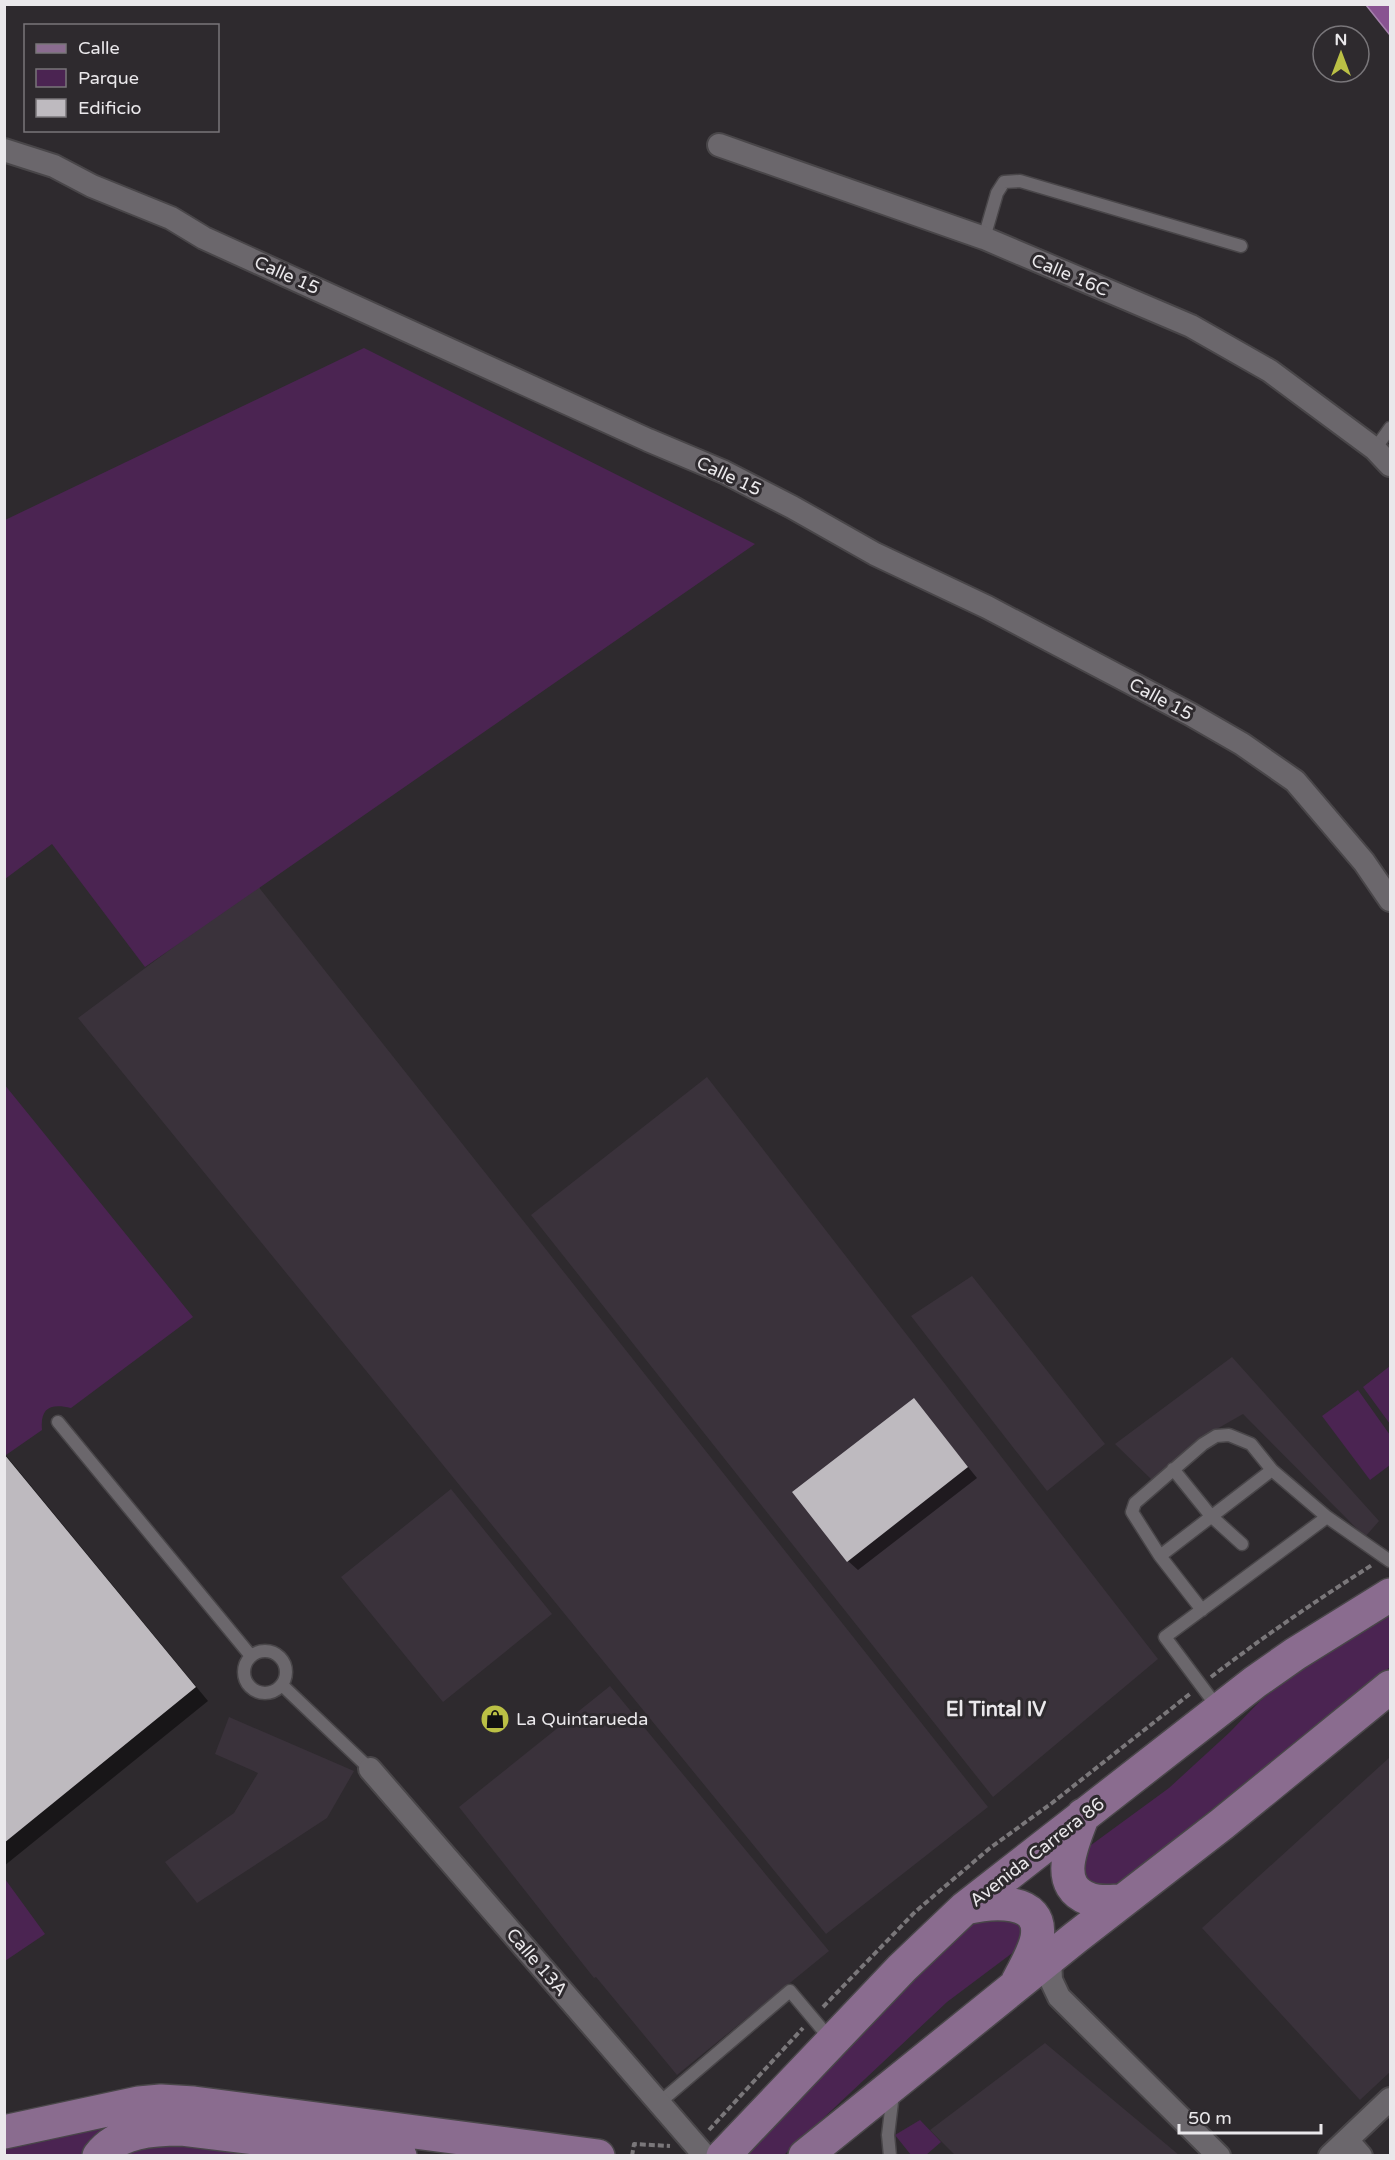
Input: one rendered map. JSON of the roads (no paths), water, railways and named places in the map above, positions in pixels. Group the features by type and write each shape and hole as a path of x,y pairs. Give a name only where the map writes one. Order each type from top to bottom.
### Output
{"main road":[{"name":"Avenida Carrera 86","path":"723,2156 902,1968 965,1908 1219,1710 1295,1654 1390,1595"},
{"path":"805,2156 1050,1958 1222,1824 1390,1687"},
{"path":"1083,1815 1067,1864 1068,1879 1075,1890 1089,1899 1122,1901"},
{"path":"965,1908 1003,1902 1026,1910 1033,1917 1037,1930 1034,1949 1014,1988"},
{"path":"4,2132 108,2109 161,2101 194,2103 598,2156"},
{"path":"99,2156 104,2149 131,2134 152,2129 182,2129 400,2156"}],"street":[{"name":"Calle 16C","path":"719,145 984,238 1191,326 1270,371 1383,457"},
{"name":"Calle 15","path":"4,150 54,166 92,186 171,218 204,238 648,440 724,471 875,554 987,607 1190,714 1242,744 1295,781 1364,862 1390,900"},
{"name":"Calle 13A","path":"370,1769 705,2156"},
{"path":"1050,1958 1051,1980 1059,1997 1219,2156"},
{"path":"1346,2150 1390,2099"}],"lane":[{"path":"984,238 997,193 1004,182 1020,181 1240,246"},
{"path":"1383,457 1390,428"},
{"path":"58,1422 250,1656"},
{"path":"1202,1610 1160,1556 1132,1512 1135,1503 1203,1444 1216,1436 1229,1435 1251,1444 1272,1470 1327,1517 1390,1561"},
{"path":"1173,1469 1211,1516 1242,1544"},
{"path":"1160,1556 1272,1470"},
{"path":"1219,1710 1165,1637 1327,1517"},
{"path":"266,1650 276,1653 283,1659 286,1677 282,1685 274,1691 264,1693 248,1684 244,1676 245,1666 250,1656 266,1650"},
{"path":"282,1685 370,1769"},
{"path":"659,2103 790,1991 833,2042"},
{"path":"890,2156 888,2135 894,2084"}],"place":[{"name":"La Quintarueda","path":"495,1719"}],"district":[{"name":"El Tintal IV","path":"996,1710"}]}
